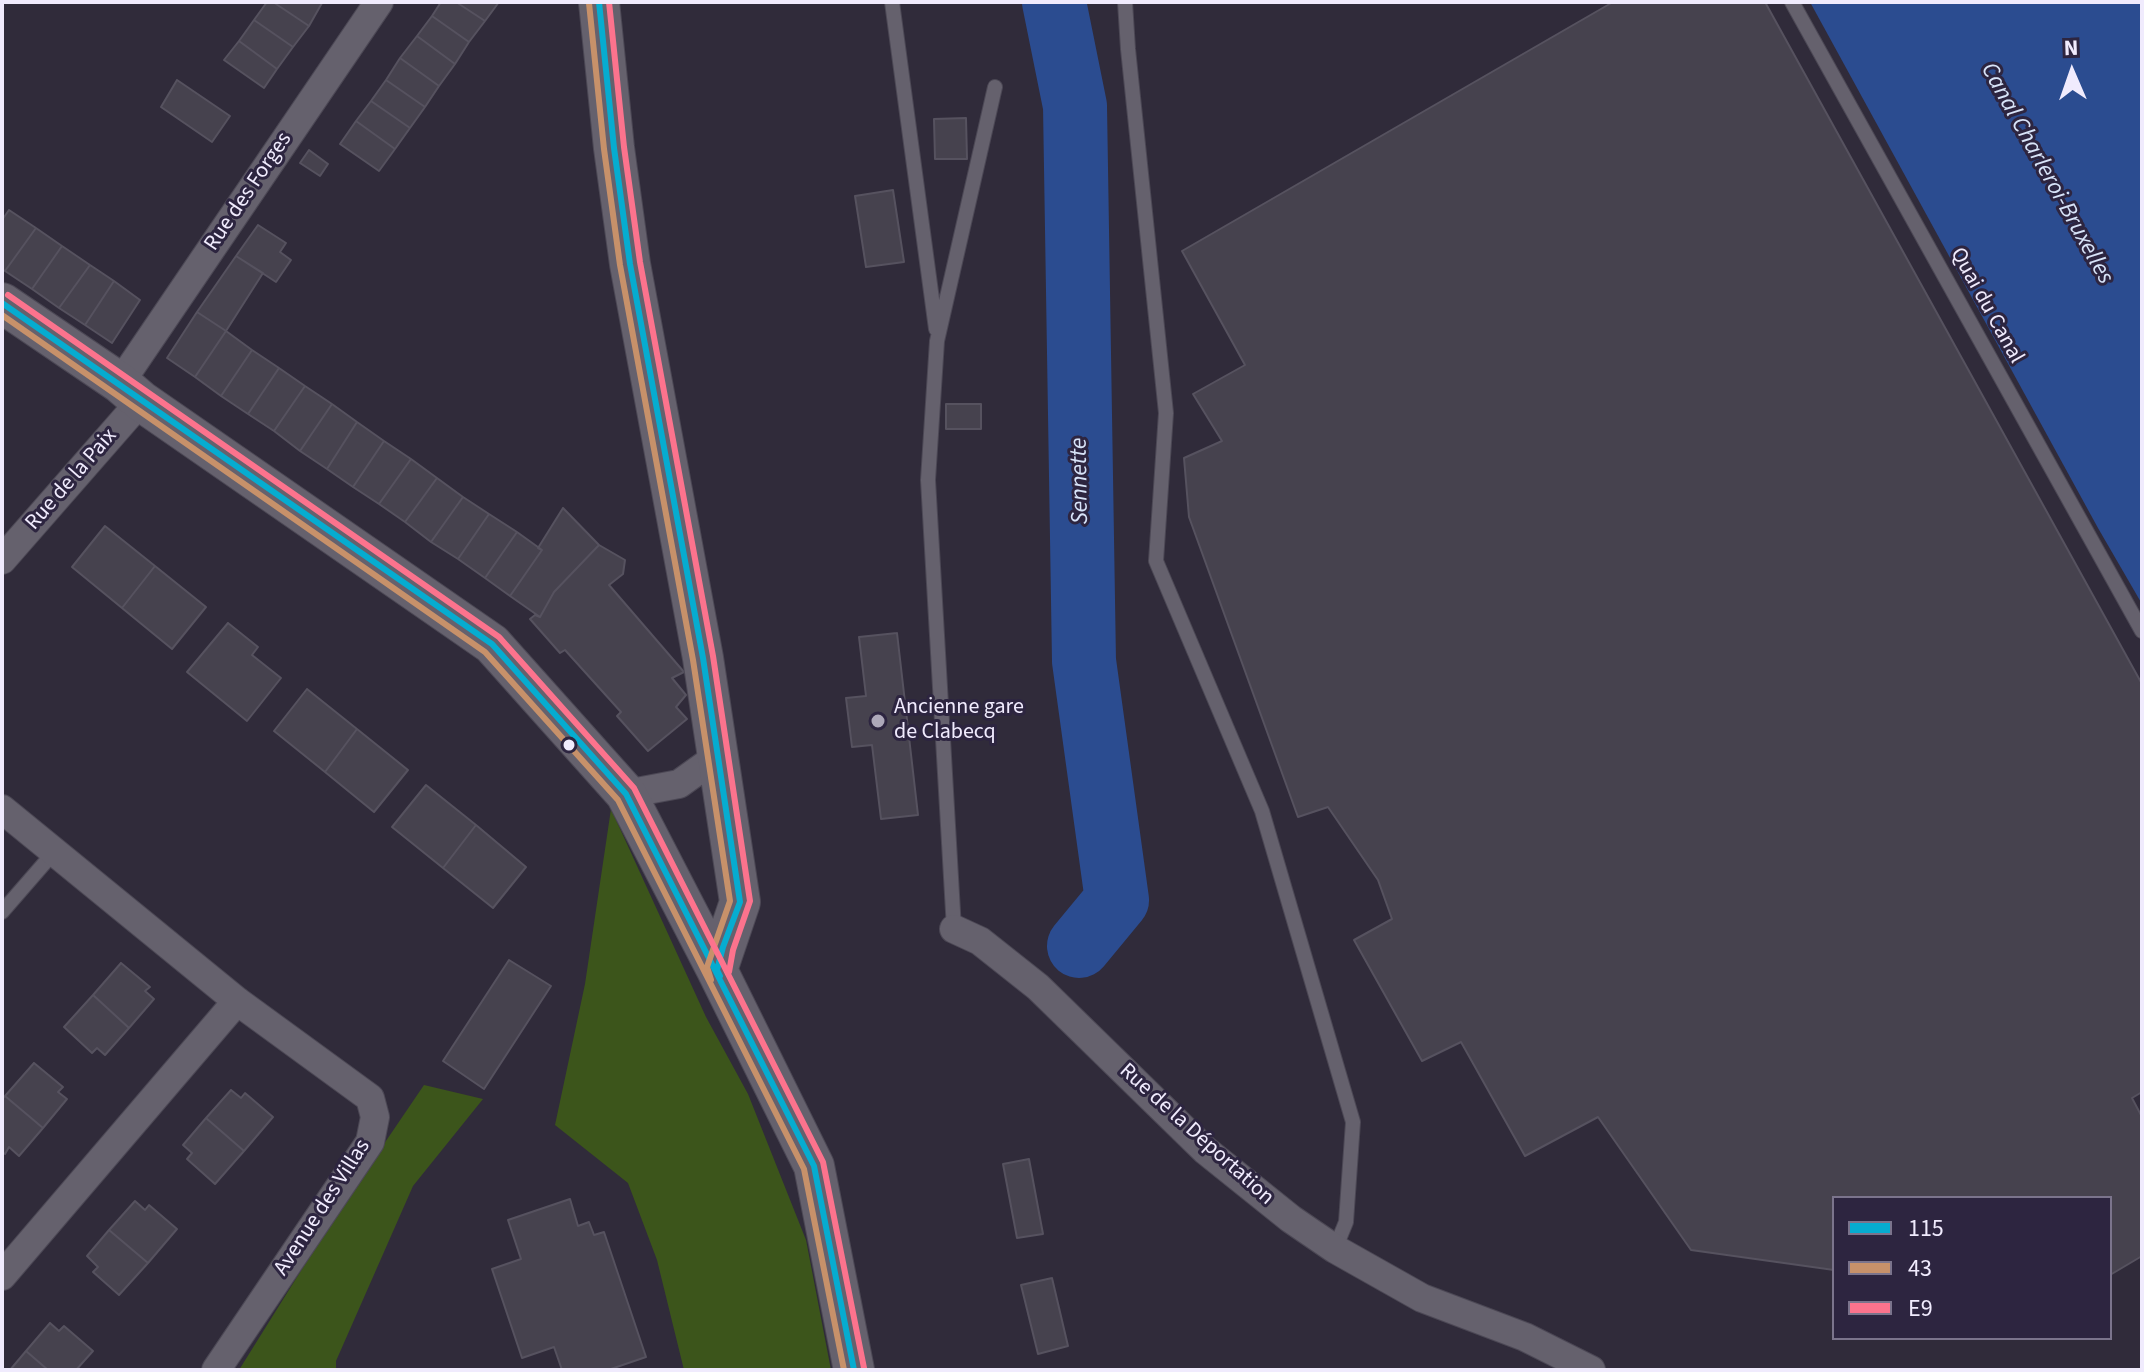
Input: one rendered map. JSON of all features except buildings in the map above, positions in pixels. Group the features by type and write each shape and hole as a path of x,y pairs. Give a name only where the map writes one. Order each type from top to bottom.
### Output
{"main road":[{"path":"599,2 630,264 703,658 740,902 717,970"},
{"path":"2,303 492,644 626,794 814,1166 854,1370"}],"street":[{"name":"Rue des Forges","path":"131,392 379,2"},
{"name":"Rue de la Paix","path":"2,560 131,392"},
{"path":"626,794 679,784 718,756"},
{"name":"Avenue des Villas","path":"2,809 237,1001 370,1098 375,1117 370,1142 216,1370"},
{"name":"Rue de la Déportation","path":"954,929 980,941 1038,987 1205,1150 1267,1201 1335,1249 1422,1298 1525,1337 1591,1370"},
{"path":"2,1276 237,1001"}],"lane":[{"path":"892,2 937,341"},
{"path":"1125,2 1166,413 1156,561 1262,811 1353,1122 1346,1222 1335,1249"},
{"name":"Quai du Canal","path":"1792,2 2142,631"},
{"path":"954,929 928,480 937,341 995,87"},
{"path":"2,912 55,851"}],"green space":[{"path":"611,809 706,1017 748,1094 806,1240 831,1370 684,1370 657,1260 628,1183 555,1125 585,984"},
{"path":"424,1085 483,1099 413,1186 336,1361 336,1370 239,1370 337,1213"}],"water":[{"name":"Canal Charleroi-Bruxelles","path":"1810,2 2142,2 2142,604 2098,528"}],"waterway":[{"name":"Sennette","path":"1054,2 1075,106 1084,661 1117,900 1079,946"}],"transit line":[{"name":"115","path":"599,2 630,264 703,658 740,902 723,947 717,970 720,976"},
{"name":"E9","path":"609,2 640,262 713,656 750,901 733,950 729,972"},
{"name":"43","path":"589,3 620,265 693,660 730,901 707,967 711,980"},
{"name":"E9","path":"8,295 499,637 634,788 823,1162 864,1368"},
{"name":"115","path":"2,303 492,644 626,794 814,1166 854,1370"},
{"name":"43","path":"2,315 485,652 618,800 804,1169 844,1370"}],"place":[{"name":"Ancienne gare de Clabecq","path":"878,721"}]}
